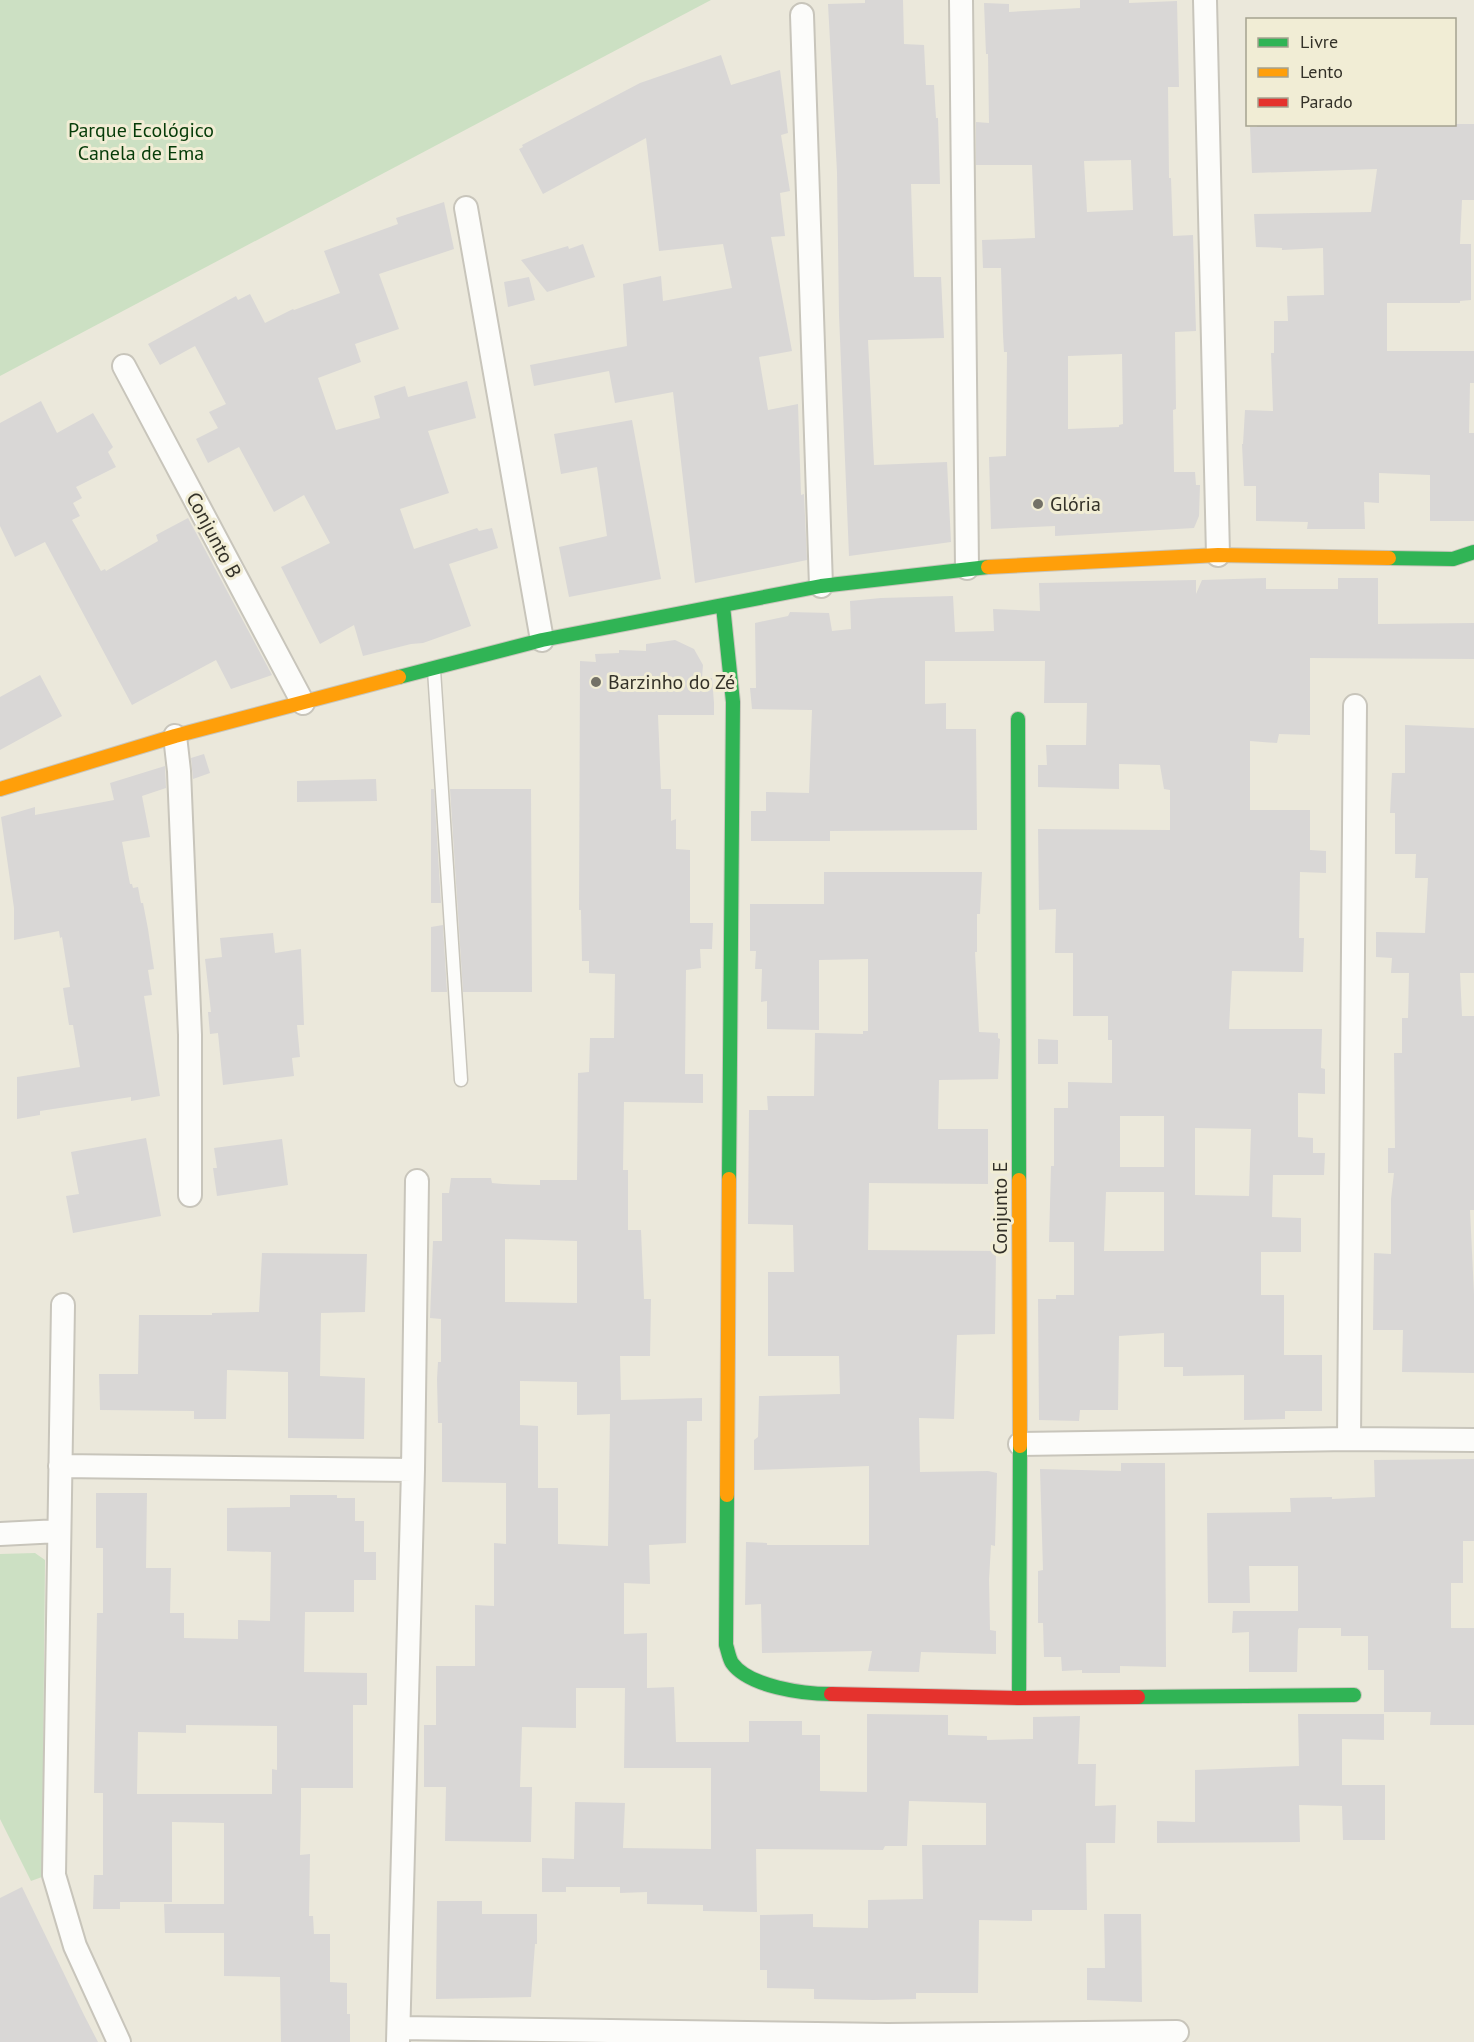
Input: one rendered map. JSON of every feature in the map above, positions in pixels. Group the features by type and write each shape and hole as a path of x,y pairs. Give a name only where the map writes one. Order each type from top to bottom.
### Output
{"street":[{"path":"961,0 967,568"},
{"path":"1205,0 1218,555"},
{"path":"802,15 821,586"},
{"path":"466,208 542,640"},
{"name":"Conjunto B","path":"124,366 303,703"},
{"path":"0,789 175,735 542,640 821,586 967,568 1218,555 1453,559 1474,552"},
{"path":"723,606 733,702 726,1645 731,1662 742,1673 762,1682 804,1694 1019,1698 1354,1695"},
{"path":"1349,1439 1355,706"},
{"name":"Conjunto E","path":"1018,719 1019,1698"},
{"path":"175,735 190,1035 190,1195"},
{"path":"417,1181 413,1470 399,2035 888,2038 1177,2032"},
{"path":"63,1305 54,1875 75,1946 119,2042"},
{"path":"1020,1444 1349,1439 1474,1440"},
{"path":"60,1466 413,1470"},
{"path":"0,1534 59,1531"}],"lane":[{"path":"434,669 461,1080"}],"green space":[{"name":"Parque Ecológico Canela de Ema","path":"0,0 711,0 0,376"},
{"path":"35,1553 45,1560 42,1877 31,1881 0,1819 0,1554"}],"building":[{"path":"865,0 903,0 904,44 924,45 926,85 934,85 936,118 938,118 940,184 911,184 914,277 941,277 944,338 868,340 874,465 947,462 951,542 849,556 839,315 837,172 828,4 865,3"},
{"path":"1080,0 1129,0 1129,3 1177,1 1179,87 1168,87 1169,178 1171,178 1173,236 1193,235 1196,331 1175,332 1174,472 1195,472 1196,485 1200,485 1199,516 1194,528 1055,536 1055,526 991,529 989,457 1006,456 1007,352 1004,352 1001,268 983,268 982,240 1035,238 1032,165 976,165 976,122 989,123 988,54 986,54 984,3 1009,4 1009,12 1080,8","holes":["1131,160 1133,210 1087,212 1084,161","1122,354 1123,424 1119,427 1068,429 1068,356"]},
{"path":"721,55 731,85 780,70 788,133 781,135 790,191 780,193 785,236 771,237 792,351 759,357 768,410 798,404 801,495 804,494 807,560 695,583 673,392 615,403 609,371 534,386 530,365 627,346 623,284 661,276 663,301 732,288 723,244 659,251 646,138 543,194 519,149 523,147 522,145 640,83"},
{"path":"1474,124 1474,200 1462,200 1460,244 1471,244 1471,300 1460,301 1460,303 1387,303 1387,351 1474,351 1474,383 1470,383 1469,433 1474,433 1474,521 1430,521 1430,475 1379,473 1379,503 1364,502 1365,529 1307,529 1308,522 1256,521 1256,486 1244,486 1242,444 1245,410 1273,411 1271,353 1274,353 1274,321 1288,321 1287,296 1324,295 1323,248 1282,250 1282,248 1256,247 1254,214 1371,212 1377,169 1252,173 1250,127"},
{"path":"444,202 454,249 379,274 399,329 355,344 361,362 318,378 336,430 380,418 374,396 405,386 408,397 467,381 476,418 428,431 449,493 400,509 414,549 477,528 479,531 492,528 498,548 449,564 471,626 423,643 363,656 354,625 320,644 281,567 330,543 304,495 274,512 239,447 208,463 196,439 218,428 209,412 226,404 195,346 160,365 148,344 236,296 238,300 250,294 265,323 293,309 340,293 324,251 398,224 396,218"},
{"path":"583,244 595,277 547,292 521,260 568,246 569,249"},
{"path":"529,277 535,300 508,307 504,282"},
{"path":"41,401 57,433 93,413 113,447 108,452 116,467 76,487 82,498 73,503 80,516 72,520 101,571 105,569 106,571 158,541 156,535 188,518 272,675 231,689 216,660 132,705 45,542 15,557 0,526 0,423"},
{"path":"632,420 661,579 569,597 559,547 607,536 597,467 561,474 554,434"},
{"path":"1266,578 1266,589 1338,589 1338,578 1378,578 1378,624 1474,623 1474,659 1310,658 1310,735 1279,734 1277,743 1250,741 1250,810 1310,810 1310,850 1326,851 1326,873 1300,872 1299,938 1304,938 1303,972 1232,971 1229,1029 1322,1029 1321,1068 1325,1069 1325,1094 1298,1093 1298,1137 1313,1138 1313,1153 1325,1153 1324,1175 1273,1175 1272,1217 1301,1218 1301,1252 1261,1252 1261,1295 1284,1295 1284,1355 1322,1355 1322,1411 1285,1411 1285,1419 1244,1420 1244,1375 1183,1376 1183,1367 1164,1367 1164,1333 1119,1336 1118,1410 1080,1410 1079,1421 1039,1420 1038,1299 1056,1299 1056,1295 1074,1295 1074,1242 1049,1242 1051,1166 1054,1166 1054,1108 1068,1108 1068,1082 1112,1083 1112,1040 1108,1040 1108,1016 1073,1016 1073,953 1055,953 1056,909 1039,910 1038,829 1170,830 1170,790 1164,789 1160,765 1119,764 1119,789 1038,787 1038,765 1047,765 1046,745 1086,745 1087,703 1044,703 1045,661 925,661 925,704 946,703 946,729 976,729 977,830 830,831 830,841 751,841 751,811 766,811 766,792 809,793 812,710 752,709 750,688 756,688 755,623 788,616 790,612 829,613 832,631 851,629 850,601 953,596 955,632 994,631 993,609 1040,611 1039,583 1196,580 1196,594 1202,580","holes":["1120,1116 1164,1116 1164,1167 1120,1167","1195,1128 1251,1129 1249,1196 1195,1195","1106,1192 1164,1192 1164,1251 1104,1251"]},
{"path":"675,640 694,649 703,665 702,678 712,678 714,715 658,715 661,789 671,789 671,821 676,819 676,849 690,850 690,923 713,923 712,949 700,949 701,968 686,970 685,1074 703,1074 703,1103 624,1102 623,1170 628,1170 628,1230 641,1230 644,1299 651,1299 650,1356 620,1356 621,1400 702,1398 702,1421 687,1421 686,1543 649,1545 650,1584 624,1583 624,1634 647,1633 647,1688 674,1687 676,1742 749,1742 749,1721 802,1721 802,1735 820,1735 820,1791 867,1792 867,1714 948,1715 948,1735 987,1736 987,1740 1033,1739 1033,1717 1080,1716 1078,1764 1096,1764 1095,1806 1116,1805 1115,1843 1086,1843 1087,1910 1032,1910 1032,1921 979,1920 978,1993 916,1993 916,1999 814,1999 814,1989 767,1988 767,1970 760,1970 760,1915 813,1914 813,1927 868,1928 868,1900 923,1899 922,1845 986,1845 986,1803 909,1801 907,1846 885,1846 883,1850 756,1849 757,1912 703,1911 703,1905 647,1904 647,1892 620,1893 620,1887 566,1887 566,1892 542,1892 542,1858 574,1859 575,1802 625,1803 623,1848 711,1849 711,1768 624,1768 625,1688 576,1688 576,1728 522,1727 520,1787 532,1787 531,1842 445,1841 446,1787 424,1787 424,1725 436,1725 436,1666 475,1666 475,1605 494,1606 494,1543 506,1544 506,1483 442,1482 442,1423 438,1423 437,1379 438,1362 441,1362 441,1319 430,1318 433,1241 442,1241 442,1193 449,1193 451,1178 491,1178 492,1183 540,1185 540,1180 577,1180 578,1073 589,1072 590,1038 614,1038 615,974 589,973 589,961 582,961 581,910 579,910 580,661 596,662 595,654 619,653 619,650 646,651 646,644","holes":["505,1239 577,1241 577,1303 505,1302","520,1381 577,1382 577,1415 610,1414 608,1546 558,1544 558,1488 538,1488 538,1426 520,1425"]},
{"path":"40,675 62,716 0,750 0,697"},
{"path":"1405,725 1474,728 1474,973 1460,973 1462,1016 1474,1016 1474,1210 1470,1210 1474,1294 1474,1373 1402,1372 1403,1330 1373,1330 1374,1253 1391,1254 1391,1199 1394,1173 1388,1173 1388,1148 1395,1148 1394,1053 1402,1053 1402,1018 1408,1018 1409,973 1391,973 1392,958 1376,957 1376,932 1425,933 1428,878 1415,878 1416,854 1395,854 1395,813 1390,813 1392,773 1405,773"},
{"path":"204,754 210,773 193,779 191,758"},
{"path":"165,766 166,788 142,796 150,837 122,842 130,884 133,888 138,887 141,903 143,903 154,969 148,970 152,995 144,996 160,1096 131,1101 131,1097 40,1111 40,1115 17,1119 17,1077 80,1067 73,1025 69,1025 63,988 70,987 59,931 14,940 14,908 1,817 35,807 35,815 114,800 110,783"},
{"path":"376,779 377,801 297,802 297,781"},
{"path":"431,789 434,789 441,903 431,903"},
{"path":"450,789 531,789 532,992 463,992"},
{"path":"824,872 982,872 980,914 977,914 977,952 975,952 979,1032 998,1033 1000,1039 998,1079 939,1080 938,1129 988,1129 988,1184 869,1183 868,1250 996,1251 995,1334 957,1335 954,1419 919,1418 920,1472 988,1471 997,1473 995,1546 991,1545 989,1580 990,1630 996,1631 996,1654 921,1652 919,1672 868,1671 872,1651 762,1653 761,1604 745,1605 746,1542 767,1543 767,1545 869,1545 869,1466 754,1470 754,1440 758,1437 759,1396 840,1394 839,1356 768,1356 768,1272 794,1272 793,1225 748,1224 749,1110 768,1110 767,1096 814,1096 815,1033 863,1034 863,1031 868,1031 868,959 819,960 819,1030 767,1029 767,1001 761,1002 762,969 755,969 756,951 750,951 750,904 824,904"},
{"path":"443,925 447,992 431,992 431,927"},
{"path":"273,933 275,953 301,949 304,1025 297,1025 300,1057 292,1058 294,1076 223,1085 218,1033 210,1034 208,1012 211,1012 205,959 222,957 220,938"},
{"path":"1038,1039 1058,1040 1058,1064 1038,1064"},
{"path":"146,1138 161,1216 73,1233 66,1196 79,1194 71,1152"},
{"path":"282,1139 288,1185 217,1196 213,1168 217,1168 214,1148"},
{"path":"262,1253 367,1254 365,1312 321,1313 320,1376 365,1378 364,1439 288,1438 288,1372 227,1370 226,1419 194,1419 194,1411 100,1410 99,1374 138,1374 139,1315 212,1315 212,1313 259,1312"},
{"path":"1474,1459 1474,1541 1463,1541 1463,1583 1451,1583 1451,1628 1474,1628 1474,1725 1430,1725 1431,1712 1384,1712 1384,1670 1368,1670 1368,1636 1341,1636 1341,1628 1299,1628 1297,1672 1249,1672 1249,1632 1232,1633 1233,1611 1298,1611 1298,1566 1249,1566 1250,1603 1208,1603 1207,1513 1291,1512 1290,1498 1375,1497 1374,1460"},
{"path":"1121,1463 1165,1463 1166,1667 1120,1666 1120,1673 1062,1671 1061,1657 1044,1657 1043,1623 1038,1623 1038,1571 1043,1570 1040,1469 1121,1471"},
{"path":"96,1493 147,1493 146,1568 171,1568 170,1613 184,1613 184,1638 238,1639 238,1620 270,1621 271,1552 227,1551 227,1508 290,1507 290,1495 337,1495 337,1498 355,1498 355,1521 364,1521 364,1552 376,1552 376,1580 354,1580 354,1612 305,1612 304,1672 367,1673 367,1705 353,1705 353,1788 301,1788 300,1855 310,1854 309,1916 313,1916 314,1934 330,1934 330,1982 347,1983 350,2042 281,2042 280,1977 224,1976 224,1933 165,1933 164,1904 224,1904 224,1823 172,1822 172,1902 120,1902 120,1909 93,1909 94,1875 103,1875 103,1793 94,1793 97,1613 103,1613 103,1548 96,1548","holes":["186,1725 277,1726 277,1770 272,1769 272,1794 137,1794 138,1732 186,1733"]},
{"path":"1298,1714 1384,1714 1384,1740 1342,1739 1342,1785 1385,1785 1385,1840 1343,1840 1342,1806 1299,1805 1300,1842 1157,1843 1157,1821 1195,1822 1195,1770 1299,1766"},
{"path":"22,1887 98,2042 0,2042 0,1898"},
{"path":"437,1901 482,1901 482,1914 537,1914 537,1944 535,1944 531,1997 436,1999"},
{"path":"1104,1914 1141,1914 1142,2002 1087,2000 1087,1968 1105,1968"}],"traffic: fast":[{"path":"1389,558 1453,559 1474,552"},
{"path":"399,677 542,640 821,586 988,567"},
{"path":"723,606 733,702 729,1179"},
{"path":"1018,719 1019,1180"},
{"path":"1019,1698 1020,1446"},
{"path":"727,1495 726,1645 732,1663 751,1678 778,1688 831,1694"},
{"path":"1138,1697 1354,1695"}],"traffic: slow":[{"path":"988,567 1218,555 1389,558"},
{"path":"0,789 175,736 399,677"},
{"path":"727,1495 729,1179"},
{"path":"1019,1180 1020,1446"}],"traffic: jam":[{"path":"831,1694 1019,1698 1138,1697"}],"place":[{"name":"Glória","path":"1038,504"},
{"name":"Barzinho do Zé","path":"596,682"}]}
